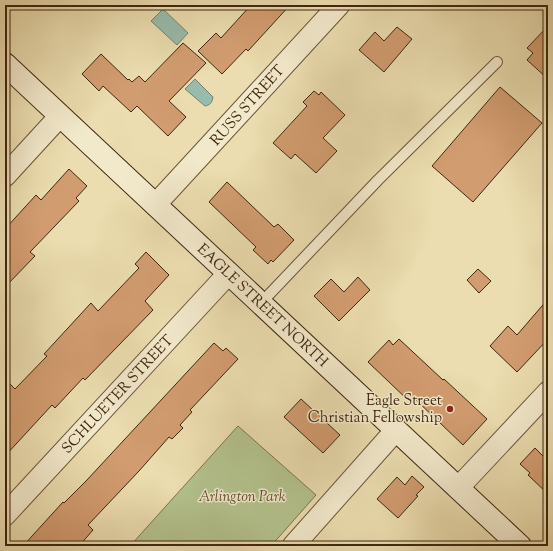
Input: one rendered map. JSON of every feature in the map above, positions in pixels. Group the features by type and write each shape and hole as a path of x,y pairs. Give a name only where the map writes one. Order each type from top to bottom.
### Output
{"main road":[{"name":"EAGLE STREET NORTH","path":"5,64 520,546"}],"street":[{"name":"RUSS STREET","path":"155,204 338,5"},
{"path":"5,176 60,116"},
{"name":"SCHLUETER STREET","path":"5,515 229,273"},
{"path":"458,488 548,392"},
{"path":"293,546 396,430"}],"lane":[{"path":"261,303 378,180 497,62"}],"green space":[{"name":"Arlington Park","path":"238,426 316,495 271,546 130,546"}],"shaded area":[{"path":"163,9 188,33 177,45 151,21"},
{"path":"195,79 213,97 208,105 205,106 185,89"}],"building":[{"path":"251,5 290,5 248,51 246,49 222,74 198,51 216,33 221,38"},
{"path":"548,26 548,79 527,60 533,53 527,48"},
{"path":"397,27 412,39 384,72 359,50 375,32 384,41"},
{"path":"183,43 206,63 169,101 186,117 168,136 137,106 131,112 103,86 99,91 82,74 101,54 128,80 129,79 132,82 139,76 145,82"},
{"path":"500,87 542,123 473,202 432,166"},
{"path":"314,91 319,95 321,92 345,115 323,138 337,151 316,173 295,154 291,159 273,143 307,106 303,102"},
{"path":"69,169 87,186 76,198 79,201 30,252 35,256 5,287 5,229 36,195 41,200"},
{"path":"227,182 274,227 278,224 294,240 273,262 271,260 268,264 253,250 256,247 209,202"},
{"path":"146,252 169,275 145,301 153,310 85,380 83,378 55,408 52,405 5,456 5,379 15,389 47,356 44,354 91,303 98,311 139,268 135,264"},
{"path":"478,269 491,281 479,293 467,280"},
{"path":"358,277 370,290 339,321 314,296 331,279 344,292"},
{"path":"548,299 548,339 517,372 490,346 508,326 517,335"},
{"path":"399,339 487,419 463,445 414,398 410,402 368,362 389,340 393,345"},
{"path":"214,343 223,351 226,348 238,359 190,410 192,412 180,425 183,428 172,439 169,437 88,525 93,530 79,546 23,546 63,502 64,503 86,481"},
{"path":"301,399 340,435 323,453 284,417"},
{"path":"535,448 548,461 548,494 528,475 530,473 520,464"},
{"path":"412,476 424,487 398,518 377,499 397,477 405,485"}],"place":[{"name":"Eagle Street Christian Fellowship","path":"450,409"}]}
